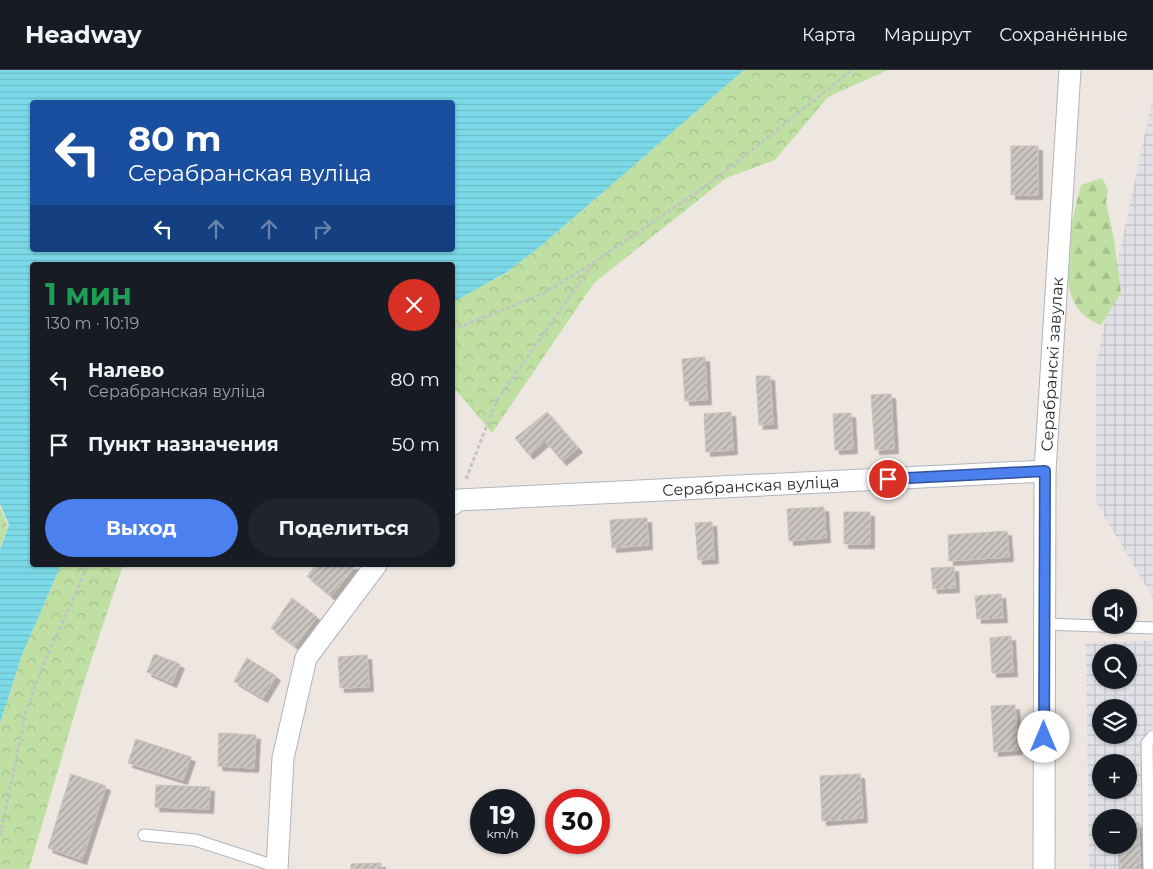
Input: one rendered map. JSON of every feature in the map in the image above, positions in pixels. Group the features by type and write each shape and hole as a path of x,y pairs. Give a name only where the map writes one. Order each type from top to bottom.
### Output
{"street":[{"name":"Серабранскі завулак","path":"1044,869 1045,471 1070,70"},
{"name":"Серабранская вуліца","path":"455,502 1045,471"},
{"path":"278,868 283,758 306,658 374,567"}],"lane":[{"path":"1044,624 1153,628"},
{"path":"1149,869 1147,743 1153,736"},
{"path":"144,835 195,840 278,868"}],"path":[{"path":"455,329 542,294 593,263 713,181 852,70"},
{"path":"455,502 496,402 593,263"},
{"path":"0,835 26,712 41,670 87,567"}],"shaded area":[{"path":"1153,96 1153,598 1096,502 1096,364"},
{"path":"1153,641 1153,869 1089,869 1086,643"}],"green space":[{"path":"744,70 888,70 828,97 775,160 726,178 594,283 492,433 455,389 455,300 507,272 542,245"},
{"path":"1102,178 1108,189 1106,202 1114,239 1121,293 1101,325 1084,315 1074,301 1068,283 1067,263 1072,221 1081,185"},
{"path":"0,507 8,526 0,548"},
{"path":"60,567 122,567 83,685 29,869 0,869 0,723 22,655"}],"water":[{"path":"0,70 744,70 542,245 507,272 455,301 455,262 30,262 30,567 60,567 22,655 0,723 0,549 9,525 0,504"}],"building":[{"path":"1011,146 1038,146 1038,195 1011,195"},
{"path":"705,357 707,400 685,401 682,359"},
{"path":"756,376 770,376 773,424 759,425"},
{"path":"891,394 894,449 875,450 871,395"},
{"path":"547,412 578,448 562,461 545,441 529,455 515,438"},
{"path":"731,412 733,450 706,452 704,414"},
{"path":"851,413 853,449 835,450 833,414"},
{"path":"824,507 826,538 789,541 787,509"},
{"path":"844,512 870,512 870,544 844,544"},
{"path":"647,518 648,545 612,548 610,520"},
{"path":"712,522 714,559 698,560 695,523"},
{"path":"1007,531 1009,557 949,561 948,535"},
{"path":"314,567 354,567 331,596 307,576"},
{"path":"954,567 955,588 933,589 931,568"},
{"path":"1001,594 1003,618 977,619 975,596"},
{"path":"292,598 317,617 295,646 271,628"},
{"path":"1011,636 1013,672 992,673 990,638"},
{"path":"154,654 180,664 172,683 147,672"},
{"path":"367,655 369,687 340,688 338,657"},
{"path":"247,658 276,676 263,698 234,681"},
{"path":"1015,705 1018,750 994,752 991,706"},
{"path":"219,733 256,735 254,768 218,766"},
{"path":"136,739 191,757 183,780 128,763"},
{"path":"71,774 106,786 82,860 48,848"},
{"path":"860,774 863,818 822,821 820,776"},
{"path":"156,785 210,787 209,809 155,807"},
{"path":"1137,823 1139,823 1140,869 1119,869 1118,854 1137,854"},
{"path":"381,863 381,869 351,869 351,864"}],"route":[{"path":"888,479 1045,471 1044,737"}]}
